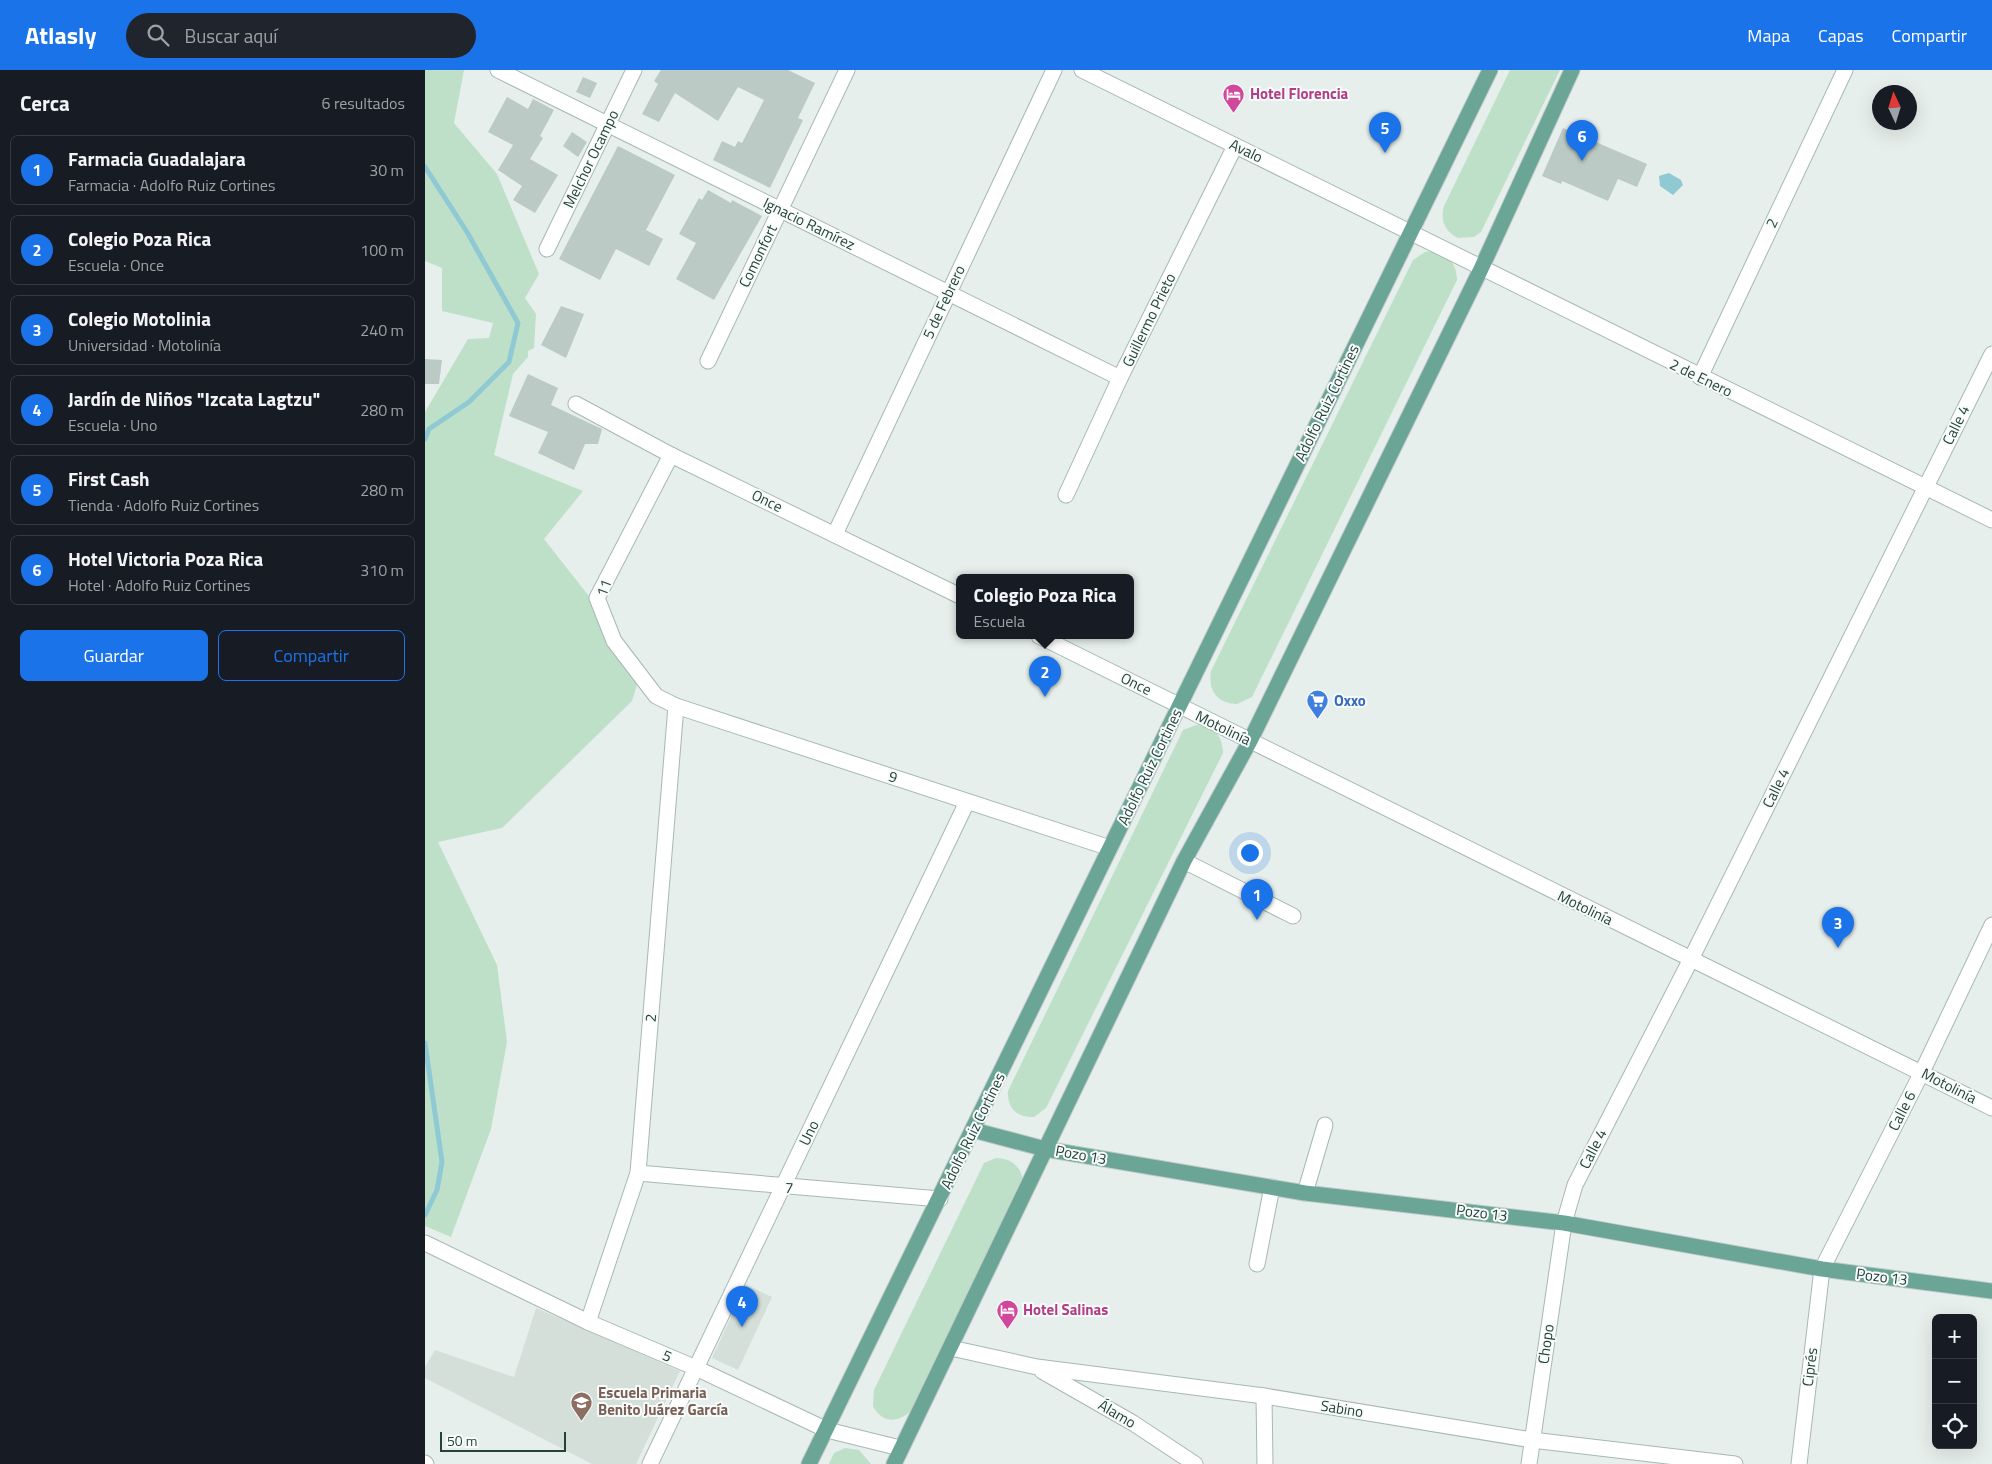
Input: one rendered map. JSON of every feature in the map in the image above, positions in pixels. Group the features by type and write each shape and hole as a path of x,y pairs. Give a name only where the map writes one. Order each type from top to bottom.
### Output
{"main road":[{"name":"Adolfo Ruiz Cortines","path":"809,1464 1490,70"},
{"path":"894,1464 1184,861 1250,741 1481,269 1571,70"},
{"name":"Pozo 13","path":"973,1130 1045,1149 1305,1193 1564,1223 1822,1269 1992,1291"}],"street":[{"name":"Ignacio Ramírez","path":"498,70 1120,378"},
{"name":"Melchor Ocampo","path":"547,249 635,70"},
{"name":"Comonfort","path":"708,361 847,70"},
{"name":"5 de Febrero","path":"835,534 1054,70"},
{"name":"Avalo","path":"1082,70 1411,232"},
{"name":"2","path":"1700,377 1845,70"},
{"name":"Guillermo Prieto","path":"1065,496 1120,378 1235,146"},
{"name":"2 de Enero","path":"1411,232 1481,269 1992,520"},
{"name":"Calle 4","path":"1564,1223 1575,1185 1690,960 1992,354"},
{"name":"Once","path":"576,404 671,455 956,594"},
{"name":"11","path":"671,455 597,598 614,641 656,696 676,706"},
{"name":"Once","path":"1045,639 1180,706"},
{"name":"2","path":"588,1322 638,1173 676,706"},
{"name":"9","path":"676,706 1110,848"},
{"name":"Motolinía","path":"1180,706 1992,1108"},
{"name":"Uno","path":"650,1464 967,802"},
{"path":"1184,861 1293,916"},
{"name":"Calle 6","path":"1822,1269 1922,1072 1992,925"},
{"path":"1305,1193 1325,1125"},
{"name":"7","path":"638,1173 783,1187 940,1199"},
{"path":"1257,1264 1272,1187"},
{"name":"Chopo","path":"1529,1464 1564,1223"},
{"name":"5","path":"431,1246 588,1322 696,1368 827,1430 901,1448"},
{"name":"Ciprés","path":"1799,1464 1822,1269"},
{"name":"Sabino","path":"951,1348 1037,1367 1264,1396 1532,1440 1735,1464"},
{"name":"Álamo","path":"1037,1367 1133,1423 1195,1464"},
{"path":"1264,1396 1265,1464"}],"shaded area":[{"path":"746,1285 772,1297 738,1370 712,1358"},
{"name":"Escuela Primaria Benito Juárez García","path":"536,1308 680,1371 636,1464 592,1464 425,1378 425,1367 435,1350 514,1377"}],"green space":[{"path":"425,70 464,70 454,123 497,174 539,274 525,298 536,314 534,348 528,351 528,357 513,374 494,455 583,491 544,539 643,665 632,701 502,828 438,842 497,965 507,1042 491,1129 451,1237 425,1226 425,412 468,339 489,338 493,323 442,311 442,268 425,261"},
{"path":"1510,70 1560,70 1481,232 1474,237 1458,238 1447,229 1443,221 1444,206"},
{"path":"1434,251 1451,261 1457,280 1252,697 1237,704 1224,701 1215,695 1210,678 1211,671 1413,260 1425,252"},
{"path":"1196,725 1212,729 1216,733 1221,741 1223,753 1046,1108 1034,1117 1018,1114 1011,1107 1008,1091 1183,730"},
{"path":"1001,1158 1015,1164 1023,1182 910,1412 905,1416 889,1420 880,1415 873,1406 874,1390 984,1163"},
{"path":"845,1448 859,1450 871,1464 829,1464 834,1453"}],"water":[{"path":"1669,173 1681,180 1683,185 1673,195 1660,186 1659,176"}],"building":[{"path":"661,70 788,70 815,83 798,118 803,120 770,188 713,160 722,141 735,147 738,141 742,143 764,100 738,87 718,121 675,93 659,122 642,114 658,84 654,81"},
{"path":"583,77 597,83 590,98 576,92"},
{"path":"507,97 528,109 533,99 554,110 540,136 543,138 530,159 558,175 535,213 513,200 522,186 498,170 513,145 488,132"},
{"path":"1563,128 1647,164 1637,187 1618,179 1608,201 1562,181 1561,184 1542,176"},
{"path":"572,132 587,142 578,157 563,146"},
{"path":"618,146 675,175 646,230 663,239 649,266 616,249 600,280 559,259"},
{"path":"708,190 731,203 732,200 762,216 714,300 676,279 696,243 679,234 699,198 702,200"},
{"path":"561,306 584,314 566,358 541,345"},
{"path":"425,359 442,360 439,384 425,384"},
{"path":"528,374 558,388 551,405 602,429 598,444 585,444 574,470 538,453 548,432 509,416"}],"waterway":[{"path":"425,167 467,232 518,323 509,362 469,402 429,429 425,439"},
{"path":"425,1043 442,1162 437,1190 425,1215"}],"place":[{"name":"Hotel Florencia","path":"1234,113"},
{"name":"First Cash","path":"1385,153"},
{"name":"Hotel Victoria Poza Rica","path":"1582,161"},
{"name":"Colegio Poza Rica","path":"1045,697"},
{"name":"Oxxo","path":"1318,720"},
{"name":"Farmacia Guadalajara","path":"1257,920"},
{"name":"Colegio Motolinia","path":"1838,948"},
{"name":"Jardín de Niños \"Izcata Lagtzu\"","path":"742,1327"},
{"name":"Hotel Salinas","path":"1007,1329"},
{"name":"Escuela Primaria Benito Juárez García","path":"582,1421"}]}
